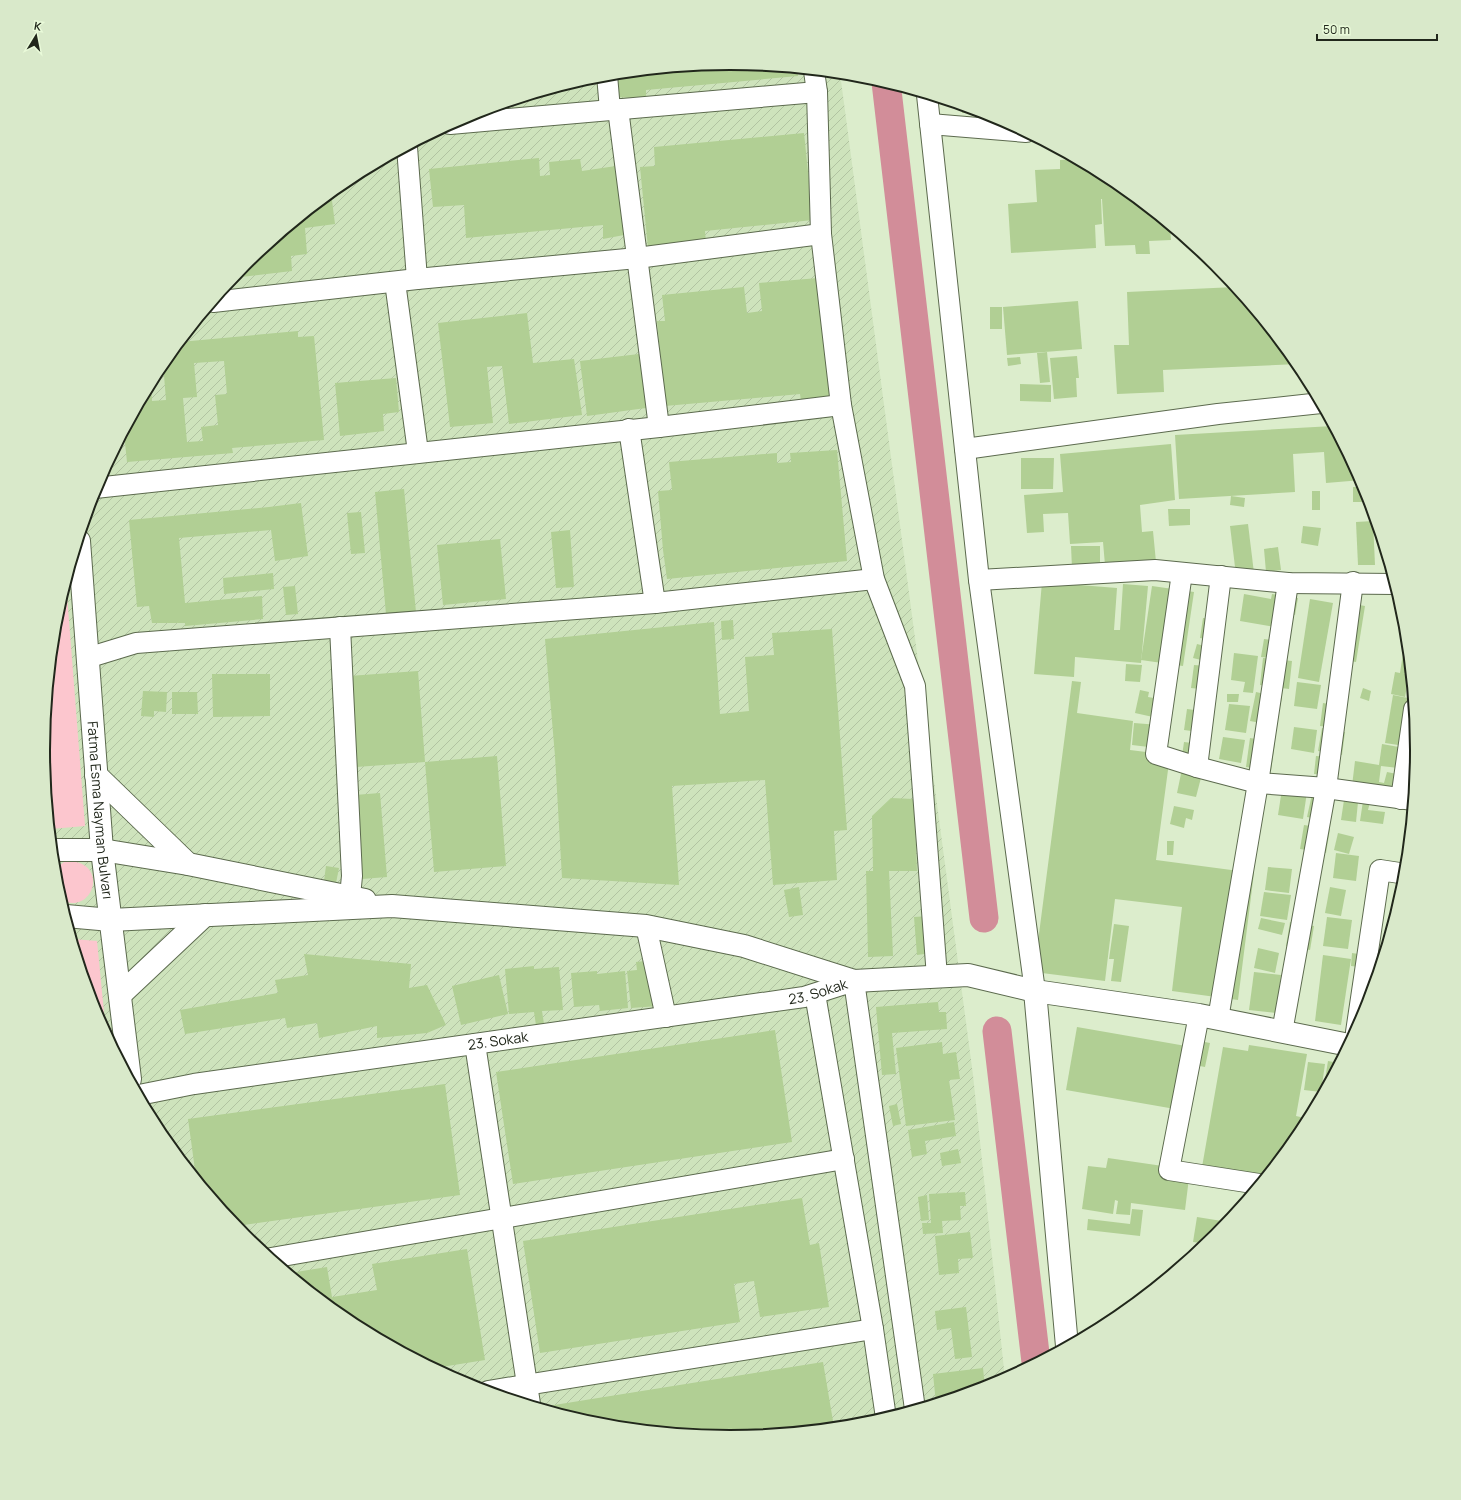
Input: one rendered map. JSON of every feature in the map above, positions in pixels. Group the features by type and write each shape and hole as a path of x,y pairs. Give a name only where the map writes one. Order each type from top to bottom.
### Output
{"main road":[{"name":"Fatma Esma Nayman Bulvarı","path":"80,552 102,850 129,1067"},
{"path":"96,775 188,864"},
{"path":"58,850 102,850 188,864 350,896 392,906"},
{"path":"71,916 111,920 392,906 646,926 744,946 854,982 968,975 1034,991 1209,1017 1344,1044"},
{"path":"120,995 205,915"},
{"path":"1034,991 1067,1341"}],"street":[{"path":"815,75 817,92 821,234 841,405 874,578 915,686 937,977"},
{"path":"608,81 637,258 659,427"},
{"path":"467,123 817,92"},
{"path":"927,99 979,580 1034,991"},
{"path":"930,124 1005,128"},
{"path":"407,152 417,279"},
{"path":"219,301 417,279 637,258 821,234"},
{"path":"396,282 418,452"},
{"path":"965,449 1218,414 1316,404"},
{"path":"103,487 629,429 659,427 841,405"},
{"path":"629,429 655,603"},
{"path":"979,580 1155,570 1288,582 1390,584"},
{"path":"1182,573 1156,754 1197,768 1258,783 1326,788 1407,800 1411,748"},
{"path":"1197,768 1221,576"},
{"path":"87,658 136,643 655,603 874,578"},
{"path":"1255,1183 1168,1170 1209,1017 1258,783 1288,582"},
{"path":"1282,1032 1326,788 1353,582"},
{"path":"340,628 352,876 350,896"},
{"path":"1367,991 1369,981 1380,870 1400,873"},
{"path":"646,926 666,1017"},
{"path":"854,982 914,1405"},
{"name":"23. Sokak","path":"144,1094 194,1084 804,997 854,982"},
{"path":"815,994 874,1329 885,1412"},
{"path":"475,1044 529,1395"},
{"path":"277,1257 844,1159"},
{"path":"509,1393 529,1395 874,1329"}],"shaded area":[{"path":"686,71 775,71 819,75 841,79 973,1075 1004,1373 949,1394 907,1407 819,1425 775,1429 730,1430 686,1429 642,1425 554,1407 470,1379 390,1339 352,1316 316,1290 282,1262 249,1231 219,1199 191,1164 165,1128 141,1090 120,1051 86,969 73,926 63,883 51,795 51,705 56,661 63,617 73,574 86,531 120,449 141,410 165,372 219,301 249,269 282,238 316,210 352,184 390,161 430,140 470,121 554,93 642,75"},
{"path":"67,599 85,826 55,829 51,795 51,705 56,661"},
{"path":"70,861 82,864 90,871 93,879 92,888 88,895 81,901 72,903 67,902 60,865 64,862"},
{"path":"77,939 97,941 104,1015 86,969"}],"building":[{"path":"730,70 775,71 798,73 798,76 646,90 646,99 618,97 617,80 642,75 686,71"},
{"path":"804,133 813,220 705,231 706,243 648,248 640,167 655,166 654,147"},
{"path":"539,158 540,176 550,175 549,162 580,159 582,171 616,166 629,227 624,235 603,239 603,225 466,238 464,205 433,207 429,169"},
{"path":"1060,160 1068,160 1109,184 1170,231 1171,240 1149,241 1150,254 1136,254 1135,245 1105,246 1101,199 1102,224 1095,225 1096,248 1011,253 1008,204 1037,202 1035,170 1060,169"},
{"path":"332,199 335,224 305,228 307,254 291,256 292,271 242,277 282,238"},
{"path":"818,278 830,398 801,401 800,394 665,406 657,321 665,321 662,295 744,287 747,313 762,311 759,283"},
{"path":"1229,287 1270,336 1290,364 1163,370 1164,392 1117,394 1114,345 1129,345 1127,292"},
{"path":"1078,301 1082,349 1007,355 1003,307"},
{"path":"990,307 1002,307 1002,329 990,329"},
{"path":"527,313 533,363 574,359 582,415 509,424 502,366 487,367 493,423 450,427 438,323"},
{"path":"298,331 298,337 314,336 324,440 232,448 233,453 127,462 125,440 141,410 152,393 152,401 166,400 164,374 187,341","holes":["224,361 227,394 215,395 218,425 201,427 203,441 187,442 183,398 197,397 194,363"]},
{"path":"1047,352 1050,382 1040,383 1037,353"},
{"path":"639,354 646,408 587,416 580,361"},
{"path":"1077,356 1079,378 1076,378 1077,397 1054,399 1050,358"},
{"path":"1020,357 1021,364 1008,366 1007,358"},
{"path":"396,378 399,412 383,414 384,431 340,436 335,383"},
{"path":"1020,384 1051,385 1051,402 1020,401"},
{"path":"1329,426 1355,481 1326,483 1324,452 1293,454 1295,492 1179,499 1175,435"},
{"path":"1171,444 1175,500 1140,505 1142,532 1153,531 1156,562 1105,565 1103,542 1070,544 1068,513 1043,514 1044,532 1027,533 1024,495 1063,492 1060,454"},
{"path":"837,450 847,561 667,579 658,491 672,490 669,462 777,453 777,463 791,462 790,453"},
{"path":"1021,458 1054,458 1053,489 1021,489"},
{"path":"1353,487 1358,487 1364,502 1353,502"},
{"path":"404,489 416,612 386,614 375,492"},
{"path":"1312,491 1320,491 1320,510 1312,510"},
{"path":"1231,496 1245,498 1244,507 1230,505"},
{"path":"301,503 308,556 275,561 271,530 179,538 185,603 262,596 263,619 185,626 185,623 152,623 149,606 137,607 129,520"},
{"path":"1168,509 1190,509 1190,525 1169,526"},
{"path":"361,512 365,553 351,554 347,513"},
{"path":"1371,521 1373,527 1375,565 1358,565 1356,522"},
{"path":"1248,524 1254,573 1236,575 1230,526"},
{"path":"1303,526 1321,528 1318,546 1301,543"},
{"path":"570,530 574,587 556,588 551,532"},
{"path":"500,539 506,599 443,605 437,545"},
{"path":"1071,546 1100,546 1100,567 1072,568"},
{"path":"1278,547 1281,570 1266,572 1264,549"},
{"path":"273,573 274,589 224,594 223,578"},
{"path":"1042,582 1117,588 1114,630 1120,630 1123,584 1148,586 1141,663 1075,657 1074,677 1034,674"},
{"path":"295,586 298,614 286,615 283,587"},
{"path":"1152,586 1194,592 1183,666 1141,660"},
{"path":"1244,594 1271,599 1272,594 1298,598 1295,615 1283,613 1280,628 1240,621"},
{"path":"1310,599 1333,603 1319,682 1298,678"},
{"path":"1343,602 1365,606 1356,662 1333,658"},
{"path":"1203,618 1214,619 1211,640 1200,638"},
{"path":"733,620 734,639 722,640 721,621"},
{"path":"714,622 720,714 749,711 745,657 774,655 772,633 832,629 847,830 834,831 837,880 773,885 765,780 672,786 679,885 562,878 555,756 545,639"},
{"path":"1264,639 1286,642 1283,660 1292,661 1289,689 1260,685 1263,658 1279,659 1261,657"},
{"path":"1197,644 1216,649 1213,663 1193,658"},
{"path":"1403,651 1406,673 1403,673 1406,674 1408,683 1405,697 1391,694 1395,672 1400,673"},
{"path":"1234,653 1258,656 1253,693 1243,692 1245,682 1231,680"},
{"path":"1126,664 1142,665 1140,682 1125,681"},
{"path":"1194,665 1207,666 1200,689 1191,688"},
{"path":"418,671 425,762 356,767 349,676"},
{"path":"212,674 270,674 270,716 213,717"},
{"path":"1072,681 1081,682 1077,713 1133,721 1130,750 1170,755 1156,860 1254,873 1238,1000 1172,991 1182,907 1115,899 1105,981 1034,972"},
{"path":"1297,682 1321,685 1317,709 1294,706"},
{"path":"1363,688 1371,691 1369,701 1360,698"},
{"path":"1140,690 1149,692 1148,697 1166,700 1162,719 1135,713"},
{"path":"143,691 167,692 166,712 154,711 154,717 141,716"},
{"path":"172,692 197,692 198,714 172,714"},
{"path":"1256,692 1282,698 1279,711 1269,709 1266,724 1250,721"},
{"path":"1227,694 1239,694 1238,702 1227,702"},
{"path":"1393,695 1409,698 1411,747 1385,743"},
{"path":"1323,703 1340,706 1337,728 1320,726"},
{"path":"1229,704 1250,706 1246,733 1225,730"},
{"path":"1187,709 1210,712 1207,733 1184,730"},
{"path":"1134,723 1159,725 1157,748 1132,745"},
{"path":"1294,727 1317,730 1314,753 1291,749"},
{"path":"1322,728 1345,732 1342,755 1318,751"},
{"path":"1223,737 1245,740 1241,763 1219,759"},
{"path":"1250,738 1275,742 1271,771 1246,767"},
{"path":"1184,742 1209,745 1207,759 1182,756"},
{"path":"1382,744 1410,749 1407,769 1381,766 1379,782 1384,783 1387,772 1402,775 1399,795 1352,786 1355,761 1379,765"},
{"path":"497,756 506,866 434,872 425,762"},
{"path":"1316,756 1332,757 1329,775 1314,774"},
{"path":"1182,769 1202,774 1196,797 1177,793"},
{"path":"1282,789 1307,792 1303,819 1278,815"},
{"path":"380,793 387,877 362,879 355,795"},
{"path":"1312,794 1328,797 1323,820 1307,817"},
{"path":"891,798 914,799 917,871 889,871 893,956 868,957 866,871 873,871 872,816"},
{"path":"1344,800 1358,802 1356,822 1341,820"},
{"path":"1363,801 1370,802 1368,810 1385,812 1383,824 1360,821"},
{"path":"1174,806 1194,810 1192,820 1186,818 1184,828 1170,824"},
{"path":"1304,825 1330,829 1326,853 1300,849"},
{"path":"1338,833 1354,837 1349,854 1334,850"},
{"path":"1167,841 1174,841 1173,855 1167,855"},
{"path":"1336,853 1359,856 1356,881 1333,878"},
{"path":"326,866 339,868 336,883 324,881"},
{"path":"1268,867 1292,869 1289,893 1265,890"},
{"path":"799,887 803,915 789,917 784,890"},
{"path":"1330,887 1346,890 1341,916 1325,913"},
{"path":"1264,892 1291,895 1287,920 1260,916"},
{"path":"929,916 932,953 917,955 914,917"},
{"path":"1327,917 1352,920 1348,949 1323,946"},
{"path":"1261,918 1285,923 1282,935 1258,929"},
{"path":"1290,922 1314,926 1310,950 1286,946"},
{"path":"1114,924 1129,926 1121,982 1111,981 1114,959 1109,959"},
{"path":"1258,948 1279,953 1275,973 1254,968"},
{"path":"1352,953 1378,957 1375,969 1351,966"},
{"path":"304,954 411,964 409,988 427,985 446,1025 427,1033 377,1038 377,1026 319,1038 317,1023 287,1028 285,1018 185,1034 180,1010 278,993 275,980 308,975"},
{"path":"1323,955 1351,959 1341,1025 1315,1021"},
{"path":"654,960 658,1006 631,1008 627,971 637,970 636,962"},
{"path":"534,966 534,969 559,967 563,1010 542,1011 544,1024 536,1025 534,1012 509,1014 505,969"},
{"path":"597,971 597,974 625,971 628,1008 600,1011 599,1005 574,1007 571,973"},
{"path":"1254,972 1281,975 1276,1013 1249,1010"},
{"path":"499,975 508,1014 461,1025 452,986"},
{"path":"938,1002 939,1012 946,1012 947,1029 892,1033 896,1074 882,1075 876,1007"},
{"path":"1077,1027 1186,1046 1175,1109 1066,1090"},
{"path":"775,1030 792,1142 513,1184 496,1072"},
{"path":"1189,1039 1210,1043 1205,1067 1184,1063"},
{"path":"942,1042 943,1054 956,1052 960,1079 949,1080 955,1120 906,1126 896,1048"},
{"path":"1249,1045 1307,1054 1296,1116 1303,1118 1260,1177 1202,1167 1223,1047 1248,1051"},
{"path":"1328,1061 1335,1062 1325,1081"},
{"path":"1308,1062 1325,1064 1322,1087 1319,1092 1304,1090"},
{"path":"445,1084 460,1195 243,1225 219,1199 195,1169 188,1119"},
{"path":"897,1104 901,1124 893,1126 889,1106"},
{"path":"954,1122 956,1136 925,1141 927,1154 912,1157 908,1130"},
{"path":"958,1149 961,1163 942,1166 940,1153"},
{"path":"1108,1158 1190,1170 1185,1210 1131,1203 1130,1215 1116,1214 1118,1201 1115,1200 1113,1214 1082,1209 1088,1166 1106,1168"},
{"path":"965,1192 966,1206 960,1206 961,1220 942,1221 943,1233 923,1234 922,1223 931,1223 929,1194"},
{"path":"927,1195 929,1220 921,1221 918,1197"},
{"path":"802,1198 810,1245 819,1243 829,1307 760,1317 754,1281 734,1284 740,1322 540,1353 523,1241"},
{"path":"1132,1209 1143,1210 1140,1236 1087,1230 1088,1219 1130,1224"},
{"path":"1197,1217 1221,1221 1199,1243 1193,1242"},
{"path":"970,1232 973,1258 958,1259 959,1273 939,1275 935,1236"},
{"path":"467,1249 485,1360 444,1367 390,1339 352,1316 294,1272 327,1267 332,1297 377,1290 372,1264"},
{"path":"966,1307 972,1357 955,1359 951,1328 937,1330 935,1311"},
{"path":"823,1362 833,1422 775,1429 686,1429 642,1425 550,1406"},
{"path":"983,1368 984,1381 936,1398 933,1374"}],"waterway":[{"path":"887,88 984,918"},
{"path":"997,1031 1035,1358"}]}
